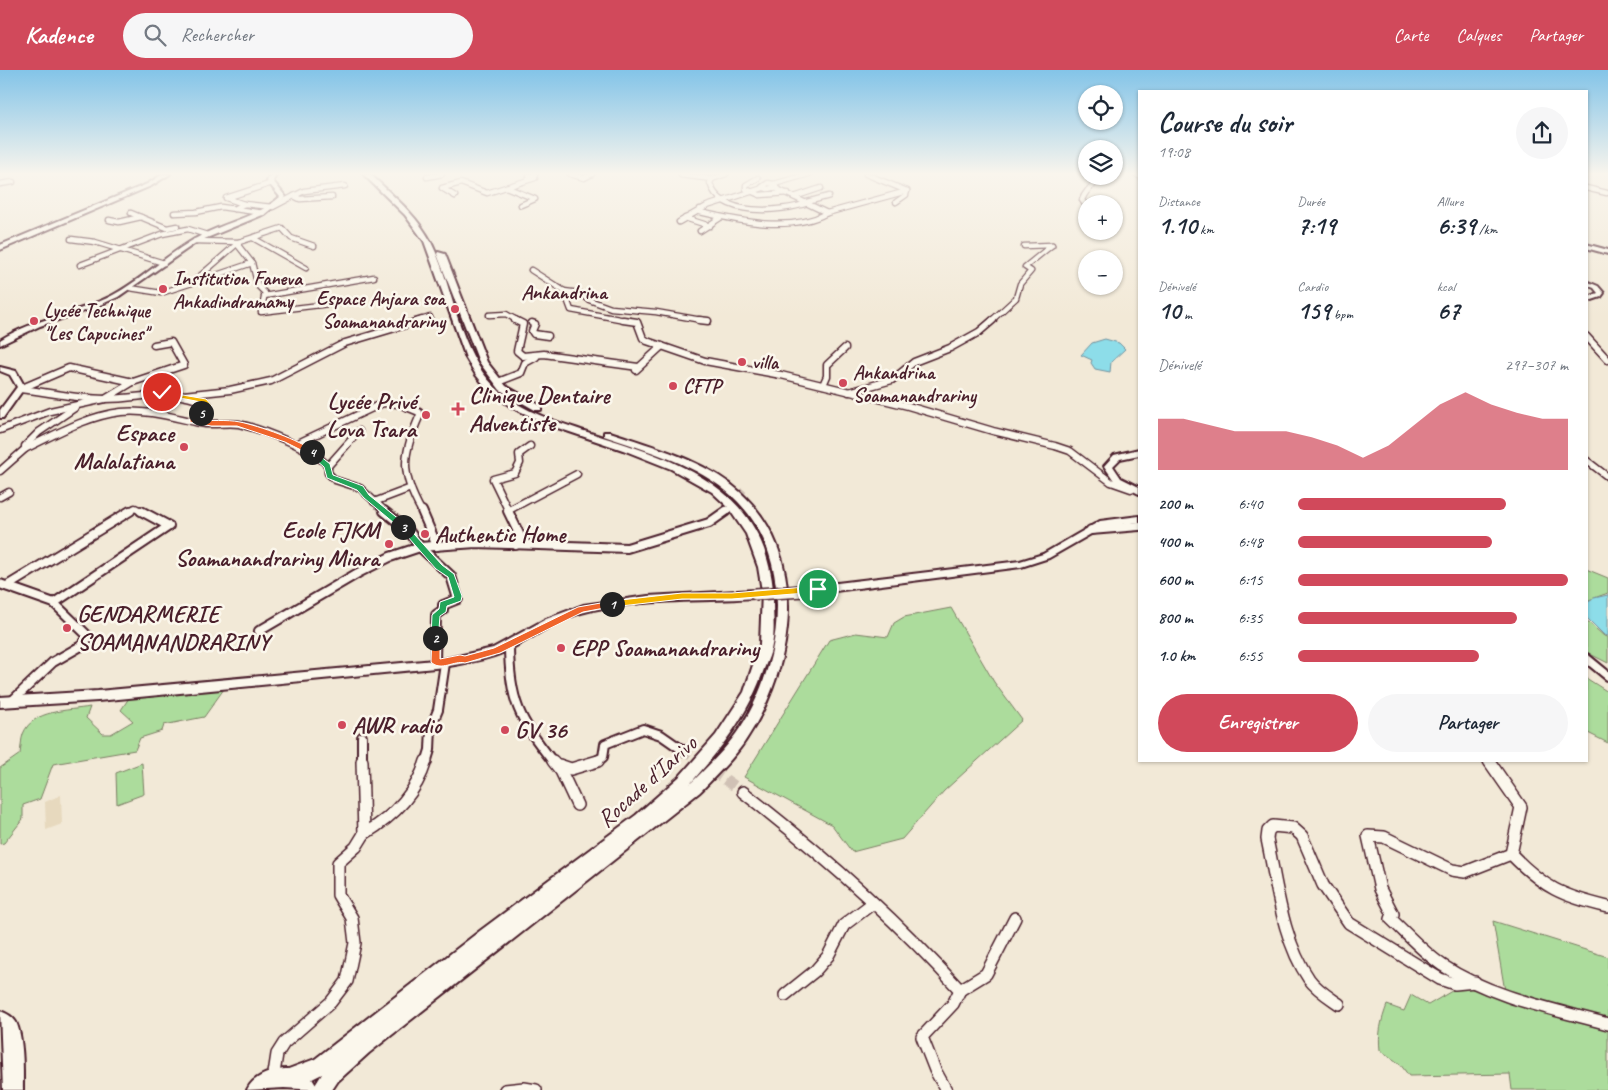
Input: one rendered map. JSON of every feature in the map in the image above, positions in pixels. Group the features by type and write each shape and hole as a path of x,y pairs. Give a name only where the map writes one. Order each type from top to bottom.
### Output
{"main road":[{"path":"0,248 62,222"},
{"name":"Rocade d'Iarivo","path":"271,1086 305,1073 321,1064 608,845 678,788 721,741 739,711 761,664 770,624 767,577 758,543 748,525 728,501 693,477 646,456 548,421 520,408 499,395 477,370 423,235 412,222"},
{"name":"Rocade d'Iarivo","path":"321,1090 332,1075 364,1047 695,788 729,752 752,720 768,685 783,630 784,605 777,564 762,527 742,499 715,479 689,465 533,406 516,397 498,382 483,362 442,257 431,236 420,222"},
{"path":"0,1020 8,1027 13,1062 13,1090"},
{"path":"271,1086 302,1082 309,1090"}],"street":[{"path":"150,222 167,228 180,225 207,235"},
{"path":"0,343 29,327 103,302 130,288 195,241 248,222"},
{"path":"696,222 710,226"},
{"path":"700,232 716,222"},
{"path":"754,222 777,224 796,222"},
{"path":"777,224 778,232"},
{"path":"195,241 238,243 282,228 291,238 314,246"},
{"path":"80,265 118,249 162,234 188,229"},
{"path":"253,238 306,268"},
{"path":"71,240 95,242 164,264"},
{"path":"238,243 252,263 258,286 265,293 261,312 354,301"},
{"path":"192,283 238,243"},
{"path":"849,392 892,380 914,362 950,348 979,332 1016,298 1020,284 1030,271 1025,267 1052,245 1024,246"},
{"path":"1588,247 1608,252"},
{"path":"130,288 161,293 252,263"},
{"path":"531,270 542,274 556,288 564,292 580,293 610,308 656,312 708,321"},
{"path":"264,296 374,277"},
{"path":"1588,284 1596,287 1601,293 1588,300"},
{"path":"564,292 571,310 636,322 643,338 662,346 718,364 782,375 908,406 993,431 1055,446 1076,455 1111,482 1135,490"},
{"path":"316,305 326,311"},
{"path":"489,316 506,314 523,324 520,329 517,351 523,356 540,355 590,359 636,369 653,356 662,346"},
{"path":"183,395 230,390 271,381 345,343 430,317"},
{"path":"532,323 535,324 532,331 534,334 548,336"},
{"path":"1588,338 1608,360"},
{"path":"20,389 105,399 133,382 172,370 184,364 171,342 154,345"},
{"path":"822,385 827,376 827,365 844,348"},
{"path":"498,382 521,373 525,363 540,355"},
{"path":"0,416 20,389 69,368 133,382"},
{"path":"0,369 13,373 18,379 20,389"},
{"path":"0,430 38,415 105,399 152,392 183,395 203,400 208,404 192,420"},
{"path":"296,444 384,403 399,404 420,415 405,463 406,474 411,488 433,530 437,546"},
{"path":"25,449 25,446 39,432 79,405"},
{"path":"0,471 25,449 76,424 120,412 138,411 211,424 238,424 296,444 315,454 328,466 330,476 360,488 409,531 420,547 439,567 451,576 458,599 443,605 443,610 436,615 440,662 438,710 431,727 430,750 422,775 408,798 391,816 364,834 356,847 338,863 338,895 352,918 354,942 347,981 331,1002 284,1043 275,1059 271,1086"},
{"path":"328,466 359,431"},
{"path":"516,545 522,540 493,479 515,473 520,463 519,454 530,446"},
{"path":"1135,490 1113,476 1108,466 1117,457 1138,452"},
{"path":"1588,462 1608,477"},
{"path":"509,510 577,474"},
{"path":"374,502 411,488"},
{"path":"0,497 9,492"},
{"path":"3,585 135,508 168,524 169,526 54,604"},
{"path":"259,632 358,573 390,557 420,547 476,543 627,548 709,523 727,510"},
{"path":"0,702 257,681 440,662 460,658 465,660 476,658 509,644 581,610 647,599 804,591 1021,564 1046,556 1103,523 1138,519"},
{"path":"1089,530 1138,526"},
{"path":"3,585 54,604 85,632 89,640 72,652 52,662 12,702"},
{"path":"509,644 509,676 517,706 528,730 561,771 577,805"},
{"path":"1588,660 1608,676"},
{"path":"553,761 569,770 599,761 603,756 605,744 643,729 661,735 684,751"},
{"path":"362,737 362,814 364,834"},
{"path":"1489,762 1521,807 1511,854"},
{"path":"743,792 818,854 873,904 933,959 960,990"},
{"path":"1339,1004 1317,988 1309,979 1292,941 1267,839 1268,831 1273,826 1293,828 1302,836 1323,885 1348,923 1357,926 1440,978 1455,984 1476,982"},
{"path":"1511,854 1465,872 1452,870 1384,837 1368,836 1380,889 1393,914 1391,919 1427,954 1446,968 1476,982 1562,1012 1608,1024"},
{"path":"1511,854 1549,890 1563,897 1608,907"},
{"path":"785,995 815,971 828,956 844,925 873,904"},
{"path":"946,1090 935,1070 922,1038 952,1004 960,990 986,974 1008,937 1015,918"},
{"path":"505,1090 524,1088 536,1090"}],"shaded area":[{"path":"61,795 62,824 46,830 45,802"}],"green space":[{"path":"1588,570 1608,578 1608,593 1588,600"},
{"path":"951,608 994,682 1022,720 944,791 902,839 852,852 832,825 744,777 829,640 856,633 888,637 894,623 904,617"},
{"path":"1588,622 1604,636 1608,637 1608,663 1588,653"},
{"path":"1588,679 1608,692 1608,743 1588,733"},
{"path":"224,689 204,717 164,725 162,731 140,738 135,750 53,764 40,799 23,805 23,819 4,843 0,844 0,768 20,754 23,734 35,720 52,713 90,707 86,718 103,734 111,734 133,721 121,710 129,698"},
{"path":"142,763 144,794 117,804 116,773"},
{"path":"1493,921 1608,957 1608,1090 1512,1090 1510,1074 1409,1076 1400,1064 1380,1050 1380,1028 1387,1005 1404,1011 1411,995 1428,1005 1462,985 1506,997"}],"water":[{"path":"1105,339 1119,343 1125,349 1111,362 1110,372 1095,369 1091,363 1092,360 1081,355 1092,343"},
{"path":"1608,595 1608,636 1604,635 1588,619 1588,602 1594,598"}],"tunnel":[{"path":"728,508 745,489"},
{"path":"684,751 701,763"},
{"path":"699,761 743,792"}],"place":[{"name":"Institution Faneva Ankadindramamy","path":"163,289"},
{"name":"Espace Anjara soa Soamanandrariny","path":"455,309"},
{"name":"Lycée Technique \"Les Capucines\"","path":"34,321"},
{"name":"villa","path":"742,362"},
{"name":"Ankandrina Soamanandrariny","path":"843,383"},
{"name":"CFTP","path":"673,386"},
{"name":"Clinique Dentaire Adventiste","path":"458,409"},
{"name":"Lycée Privé Lova Tsara","path":"426,415"},
{"name":"Espace Malalatiana","path":"184,447"},
{"name":"Authentic Home","path":"425,534"},
{"name":"Ecole FJKM Soamanandrariny Miara","path":"389,544"},
{"name":"GENDARMERIE SOAMANANDRARINY","path":"67,628"},
{"name":"EPP Soamanandrariny","path":"561,648"},
{"name":"AWR radio","path":"342,725"},
{"name":"GV 36","path":"505,730"}],"district":[{"name":"Ankandrina","path":"564,292"}],"route":[{"path":"162,392 190,396 207,402 209,406 192,420 204,424 238,424 288,441 315,454 328,466 330,476 336,480 356,485 366,496 409,531 420,547 439,567 449,573 458,596 458,599 443,605 443,610 436,615 435,662 445,663 460,658 465,660 496,651 531,632 581,610 647,599 682,596 732,596 818,589"}]}
